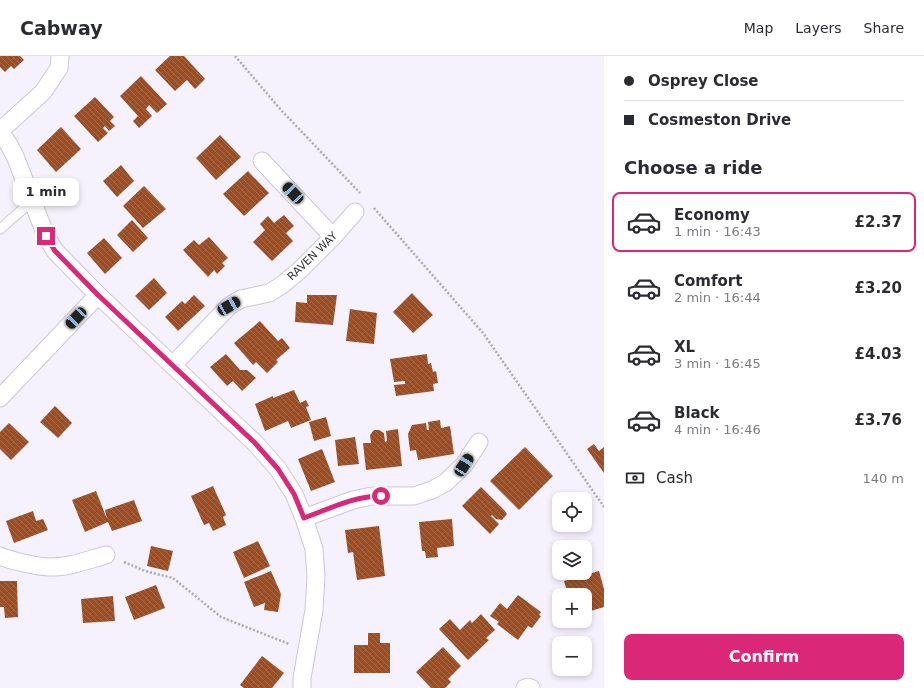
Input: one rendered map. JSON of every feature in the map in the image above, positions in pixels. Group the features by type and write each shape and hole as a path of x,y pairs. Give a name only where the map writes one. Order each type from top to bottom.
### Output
{"street":[{"path":"60,56 59,68 43,92 0,132 15,156 46,236 55,251 98,295 255,443 278,469 294,494 314,548 316,577 314,610 302,678 302,688"},
{"path":"262,161 333,237"},
{"name":"RAVEN WAY","path":"173,365 229,306 241,299 269,293 282,285 300,270 333,237 354,212"},
{"path":"0,398 98,295"},
{"path":"304,518 353,500 372,496 414,496 432,490 445,482 464,465 479,442"},
{"path":"0,556 48,567 68,565 106,556"},
{"path":"525,688 531,688"}],"lane":[{"path":"0,229 32,200"}],"path":[{"path":"235,56 281,110 363,197"},
{"path":"369,203 483,333 604,507"},
{"path":"106,556 145,571 173,578 221,617 307,651"}],"building":[{"path":"0,56 20,56 24,60 14,69 11,66 5,72 0,67"},
{"path":"170,56 184,56 205,79 195,89 187,80 175,91 155,70"},
{"path":"141,76 167,104 157,113 149,105 146,109 152,116 139,128 133,121 138,116 120,96"},
{"path":"95,97 114,117 110,121 115,126 109,131 105,126 103,128 108,133 98,142 74,116"},
{"path":"61,127 81,149 56,172 37,150"},
{"path":"220,135 241,157 216,180 196,158"},
{"path":"121,165 134,181 117,197 103,181"},
{"path":"248,171 269,193 244,216 223,194"},
{"path":"144,186 166,209 143,228 123,206"},
{"path":"284,215 294,226 286,233 293,241 272,261 253,242 265,230 260,224 268,216 274,223"},
{"path":"132,220 148,238 133,252 117,235"},
{"path":"209,237 228,258 222,263 225,266 217,274 214,270 208,277 183,250 194,240 199,245"},
{"path":"104,238 122,258 105,274 87,253"},
{"path":"154,278 167,293 149,310 135,296"},
{"path":"412,293 433,315 413,333 393,312"},
{"path":"194,295 205,306 178,331 165,317 182,301 185,304"},
{"path":"307,295 337,295 333,325 295,322 296,302 307,303"},
{"path":"350,309 377,313 374,344 346,341"},
{"path":"260,321 278,341 282,338 290,348 276,360 278,362 267,373 256,362 253,365 234,343"},
{"path":"226,354 240,370 247,370 256,378 242,391 233,381 227,386 210,367"},
{"path":"427,354 428,364 431,363 433,372 436,371 438,383 433,384 434,391 396,396 394,385 405,384 405,381 394,382 390,359"},
{"path":"294,390 300,403 306,400 309,406 306,407 311,420 291,428 288,421 265,431 255,404 273,396 273,398"},
{"path":"55,406 72,423 58,438 40,422"},
{"path":"326,417 331,436 314,441 309,422"},
{"path":"440,420 441,428 450,426 454,454 418,460 416,450 410,451 408,434 412,425 426,423 427,430 429,430 428,422"},
{"path":"9,423 29,442 11,460 0,449 0,432"},
{"path":"398,429 402,466 366,470 363,443 371,443 370,435 374,430 379,430 384,433 385,442 387,441 386,431"},
{"path":"355,437 359,464 338,466 335,440"},
{"path":"594,444 599,451 604,447 604,473 587,449"},
{"path":"525,447 553,476 519,510 490,481"},
{"path":"322,449 335,482 311,491 298,459"},
{"path":"213,486 226,515 223,517 226,525 213,531 209,523 204,525 191,496"},
{"path":"481,487 507,514 502,520 496,519 492,515 491,516 499,524 490,534 462,506"},
{"path":"96,491 107,519 105,510 134,500 142,521 112,531 108,522 85,532 72,500"},
{"path":"33,511 36,521 43,519 48,530 14,543 6,521"},
{"path":"452,519 454,546 437,548 438,557 426,558 425,551 422,551 419,522"},
{"path":"379,526 385,576 357,580 353,552 348,553 345,530"},
{"path":"258,541 270,566 244,578 233,552"},
{"path":"151,546 173,551 168,571 147,566"},
{"path":"271,571 281,594 278,612 264,610 265,603 254,607 244,582"},
{"path":"599,571 604,589 604,607 592,611 592,588 566,588 564,581 592,580 592,573"},
{"path":"0,581 17,581 18,617 5,618 4,607 0,607"},
{"path":"156,585 165,608 134,620 125,597"},
{"path":"518,595 541,612 539,615 541,616 532,628 528,626 518,640 497,624 499,622 490,616 500,603 507,609"},
{"path":"113,596 115,621 83,623 81,599"},
{"path":"481,614 495,630 486,638 489,640 468,660 439,629 450,619 460,630 470,620 472,623"},
{"path":"368,633 380,633 380,643 390,643 390,673 354,673 354,645 368,645"},
{"path":"443,647 461,666 448,679 451,682 445,688 431,688 416,672"},
{"path":"262,656 284,673 272,688 244,688 240,685"}],"route":[{"path":"46,236 55,251 98,295 255,443 278,469 294,494 304,518 353,500 372,496 381,496"}]}
